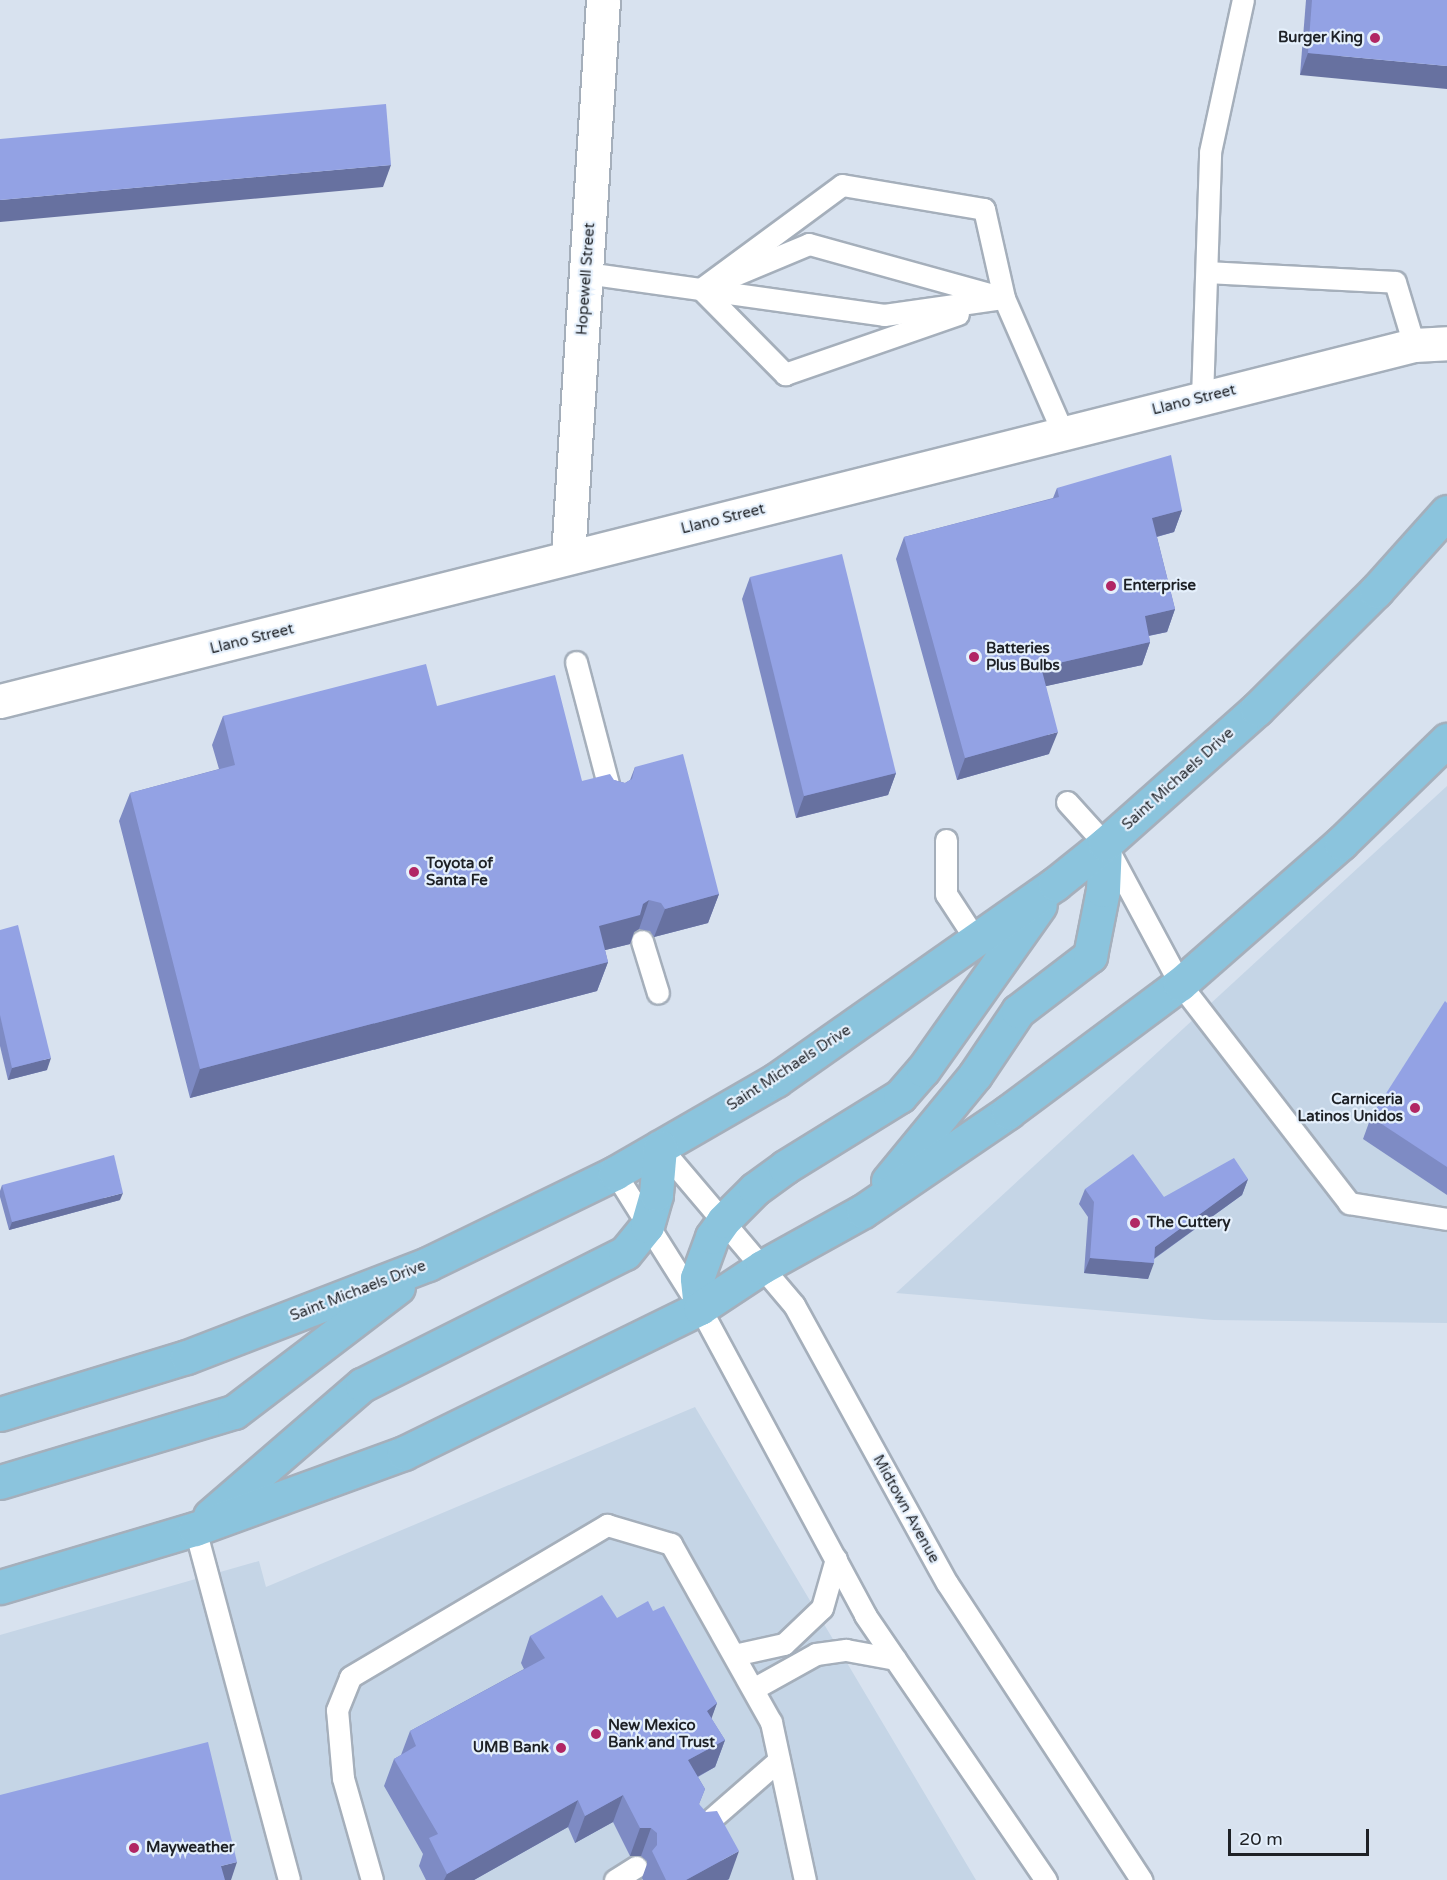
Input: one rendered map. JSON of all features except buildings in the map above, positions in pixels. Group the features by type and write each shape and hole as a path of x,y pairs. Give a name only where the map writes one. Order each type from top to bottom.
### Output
{"main road":[{"name":"Saint Michaels Drive","path":"0,1414 187,1357 428,1264 615,1173 776,1080 1055,884 1105,844 1257,709 1376,591 1447,512"},
{"path":"0,1587 195,1529 404,1453 700,1308 762,1267 863,1211 1008,1112 1180,984 1341,843 1447,740"},
{"path":"863,1211 975,1075 1018,1011 1090,956 1099,920 1105,844"},
{"path":"700,1308 697,1278 712,1237 723,1221 755,1189 785,1167 900,1096 923,1070 1055,884"},
{"path":"195,1529 362,1385 625,1253 647,1226 656,1194 660,1148"},
{"path":"0,1482 234,1412 428,1264"}],"street":[{"name":"Hopewell Street","path":"568,557 603,0"},
{"name":"Llano Street","path":"0,701 1414,345 1447,343"}],"lane":[{"path":"1202,398 1210,152 1244,0"},
{"path":"701,289 842,184 984,208 1004,298 1063,433"},
{"path":"701,289 809,244 1004,298"},
{"path":"1207,272 1395,282 1414,345"},
{"path":"586,273 884,315 1004,298"},
{"path":"701,289 785,374 1004,298"},
{"path":"576,662 612,799"},
{"path":"1067,802 1105,844 1180,984 1349,1203 1447,1219"},
{"path":"946,840 946,894 976,940"},
{"path":"642,941 658,993"},
{"name":"Midtown Avenue","path":"660,1148 794,1305 947,1583 1141,1880"},
{"path":"615,1173 700,1308 865,1615 1046,1880"},
{"path":"372,1880 342,1778 337,1710 350,1677 607,1525 671,1544 753,1689 771,1722 805,1880"},
{"path":"195,1529 289,1880"},
{"path":"734,1655 784,1644 822,1608 836,1559"},
{"path":"753,1689 816,1654 846,1650 895,1659"},
{"path":"701,1828 779,1760"},
{"path":"615,1880 636,1867"}],"shaded area":[{"path":"1447,786 1447,1323 1214,1320 896,1293"},
{"name":"New Mexico Bank and Trust","path":"695,1407 976,1880 0,1880 0,1635 259,1561 266,1587"}],"place":[{"name":"Burger King","path":"1375,38"},
{"name":"Enterprise","path":"1111,586"},
{"name":"Batteries Plus Bulbs","path":"974,657"},
{"name":"Toyota of Santa Fe","path":"414,872"},
{"name":"Carniceria Latinos Unidos","path":"1415,1108"},
{"name":"The Cuttery","path":"1135,1223"},
{"name":"New Mexico Bank and Trust","path":"596,1734"},
{"name":"UMB Bank","path":"561,1748"},
{"name":"Mayweather","path":"134,1848"}]}
